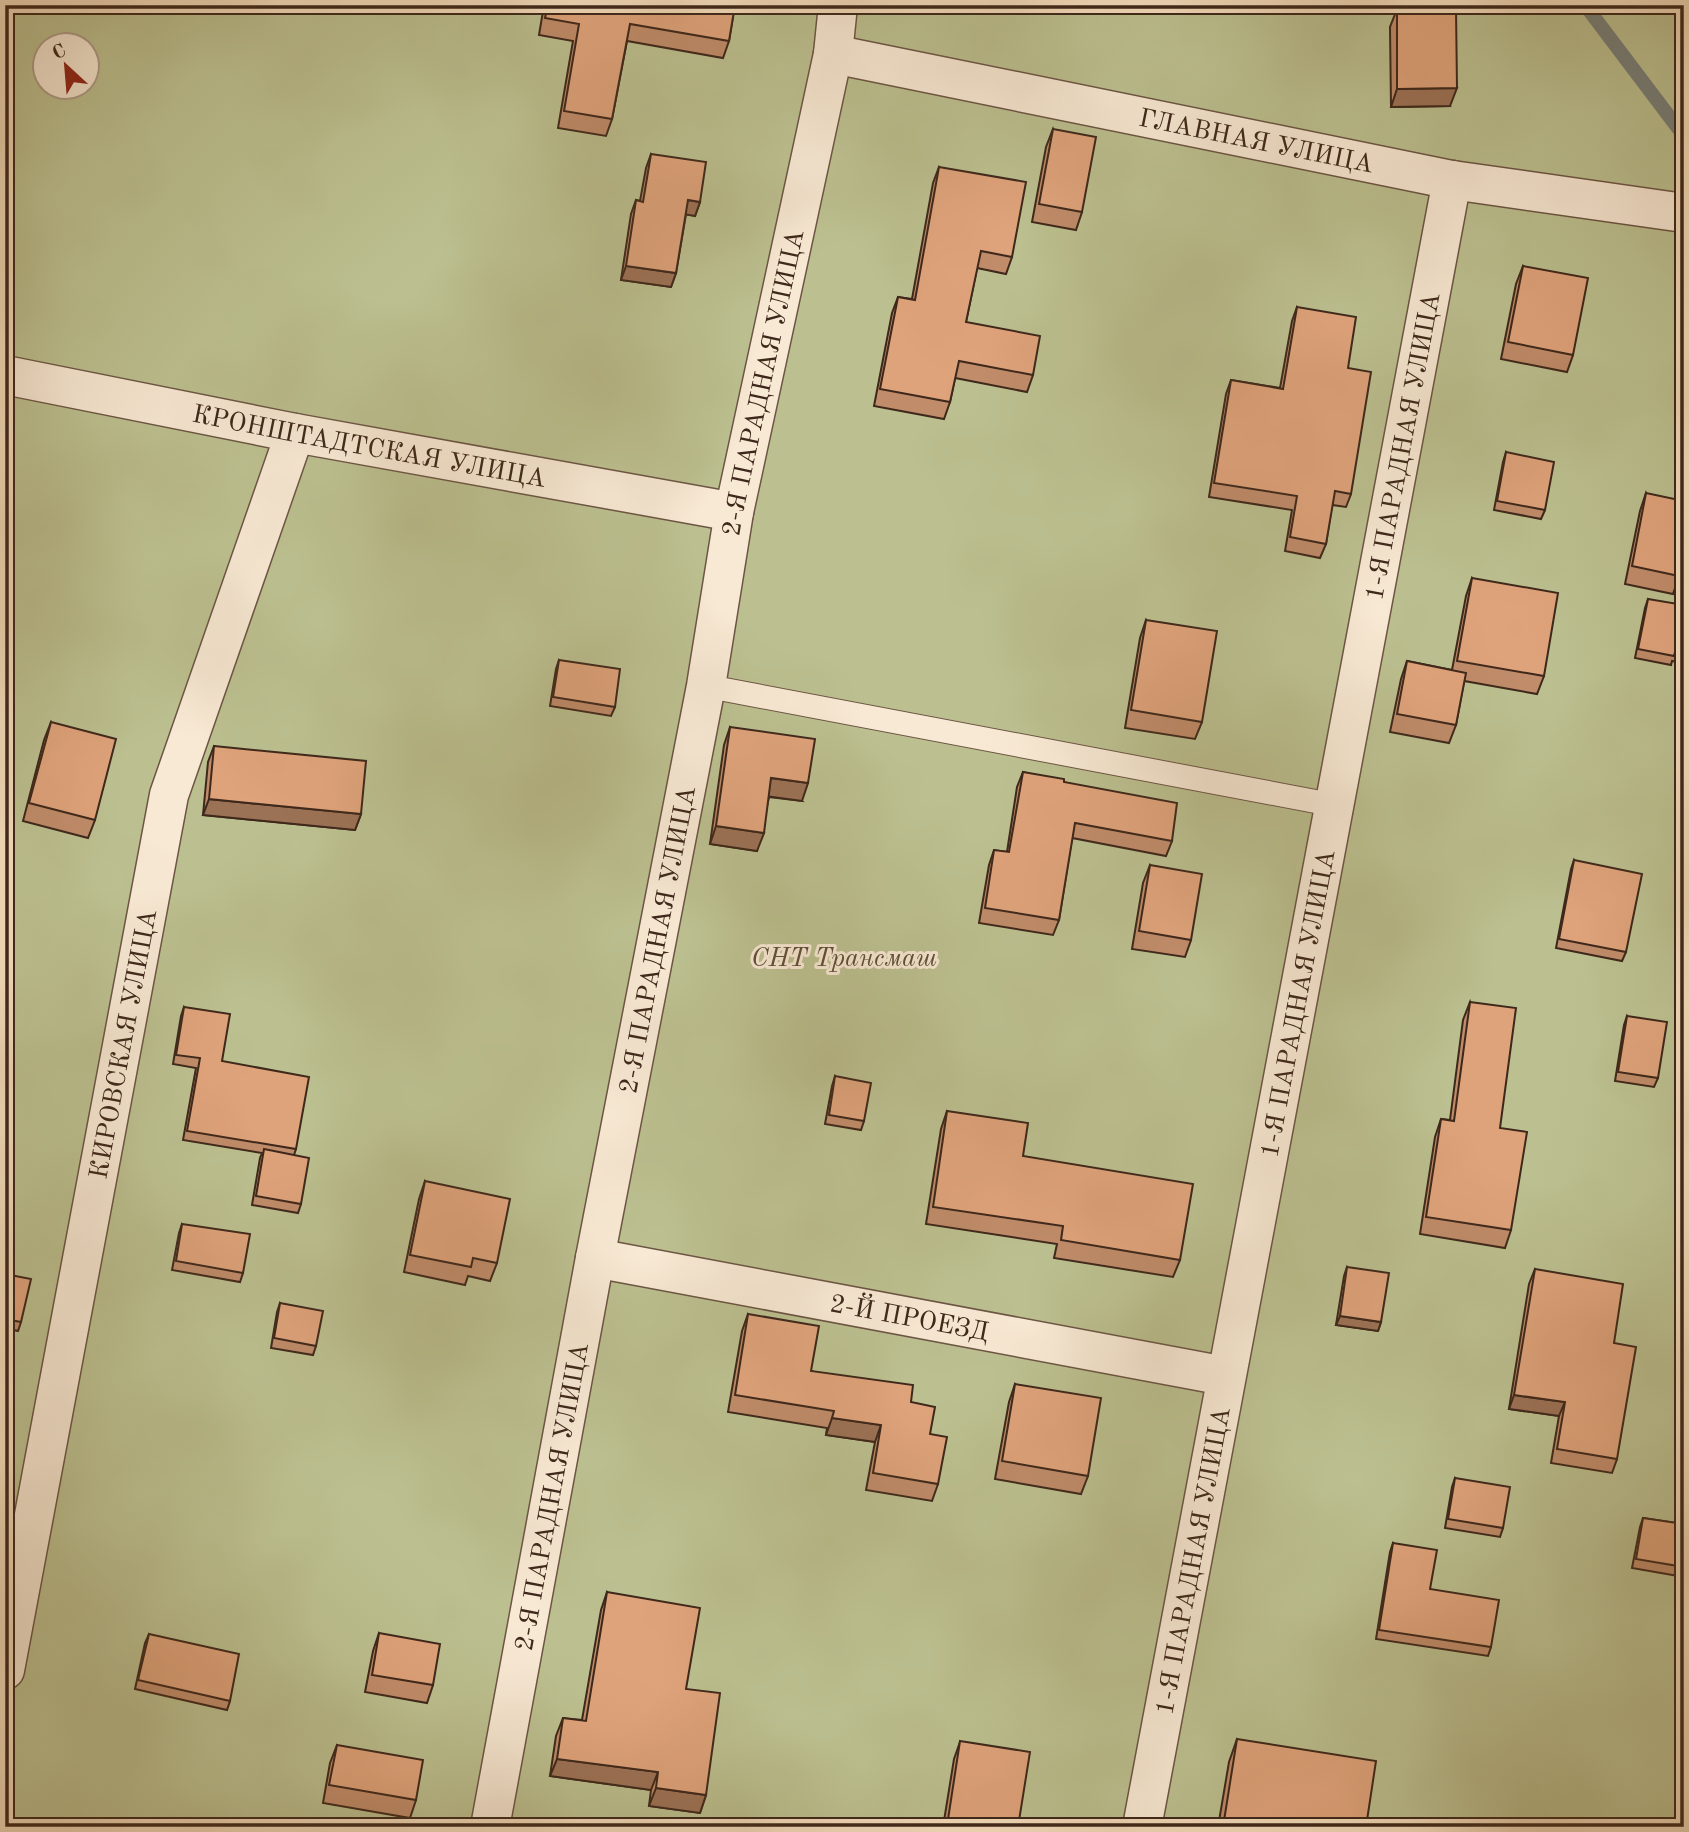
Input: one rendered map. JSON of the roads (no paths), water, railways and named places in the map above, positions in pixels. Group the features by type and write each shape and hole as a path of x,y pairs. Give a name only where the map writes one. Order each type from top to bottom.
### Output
{"street":[{"name":"2-Я ПАРАДНАЯ УЛИЦА","path":"490,1827 706,685 734,512 833,54 838,5"},
{"name":"ГЛАВНАЯ УЛИЦА","path":"833,54 1452,180 1684,213"},
{"name":"1-Я ПАРАДНАЯ УЛИЦА","path":"1142,1827 1452,180"},
{"name":"КРОНШТАДТСКАЯ УЛИЦА","path":"5,374 295,433 734,512"},
{"name":"КИРОВСКАЯ УЛИЦА","path":"5,1670 170,795 295,433"},
{"name":"2-Й ПРОЕЗД","path":"596,1258 1226,1376"}],"lane":[{"path":"706,685 1334,806"}],"waterway":[{"path":"1585,5 1684,136"}],"park label":[{"name":"СНТ Трансмаш","path":"844,957"}]}
